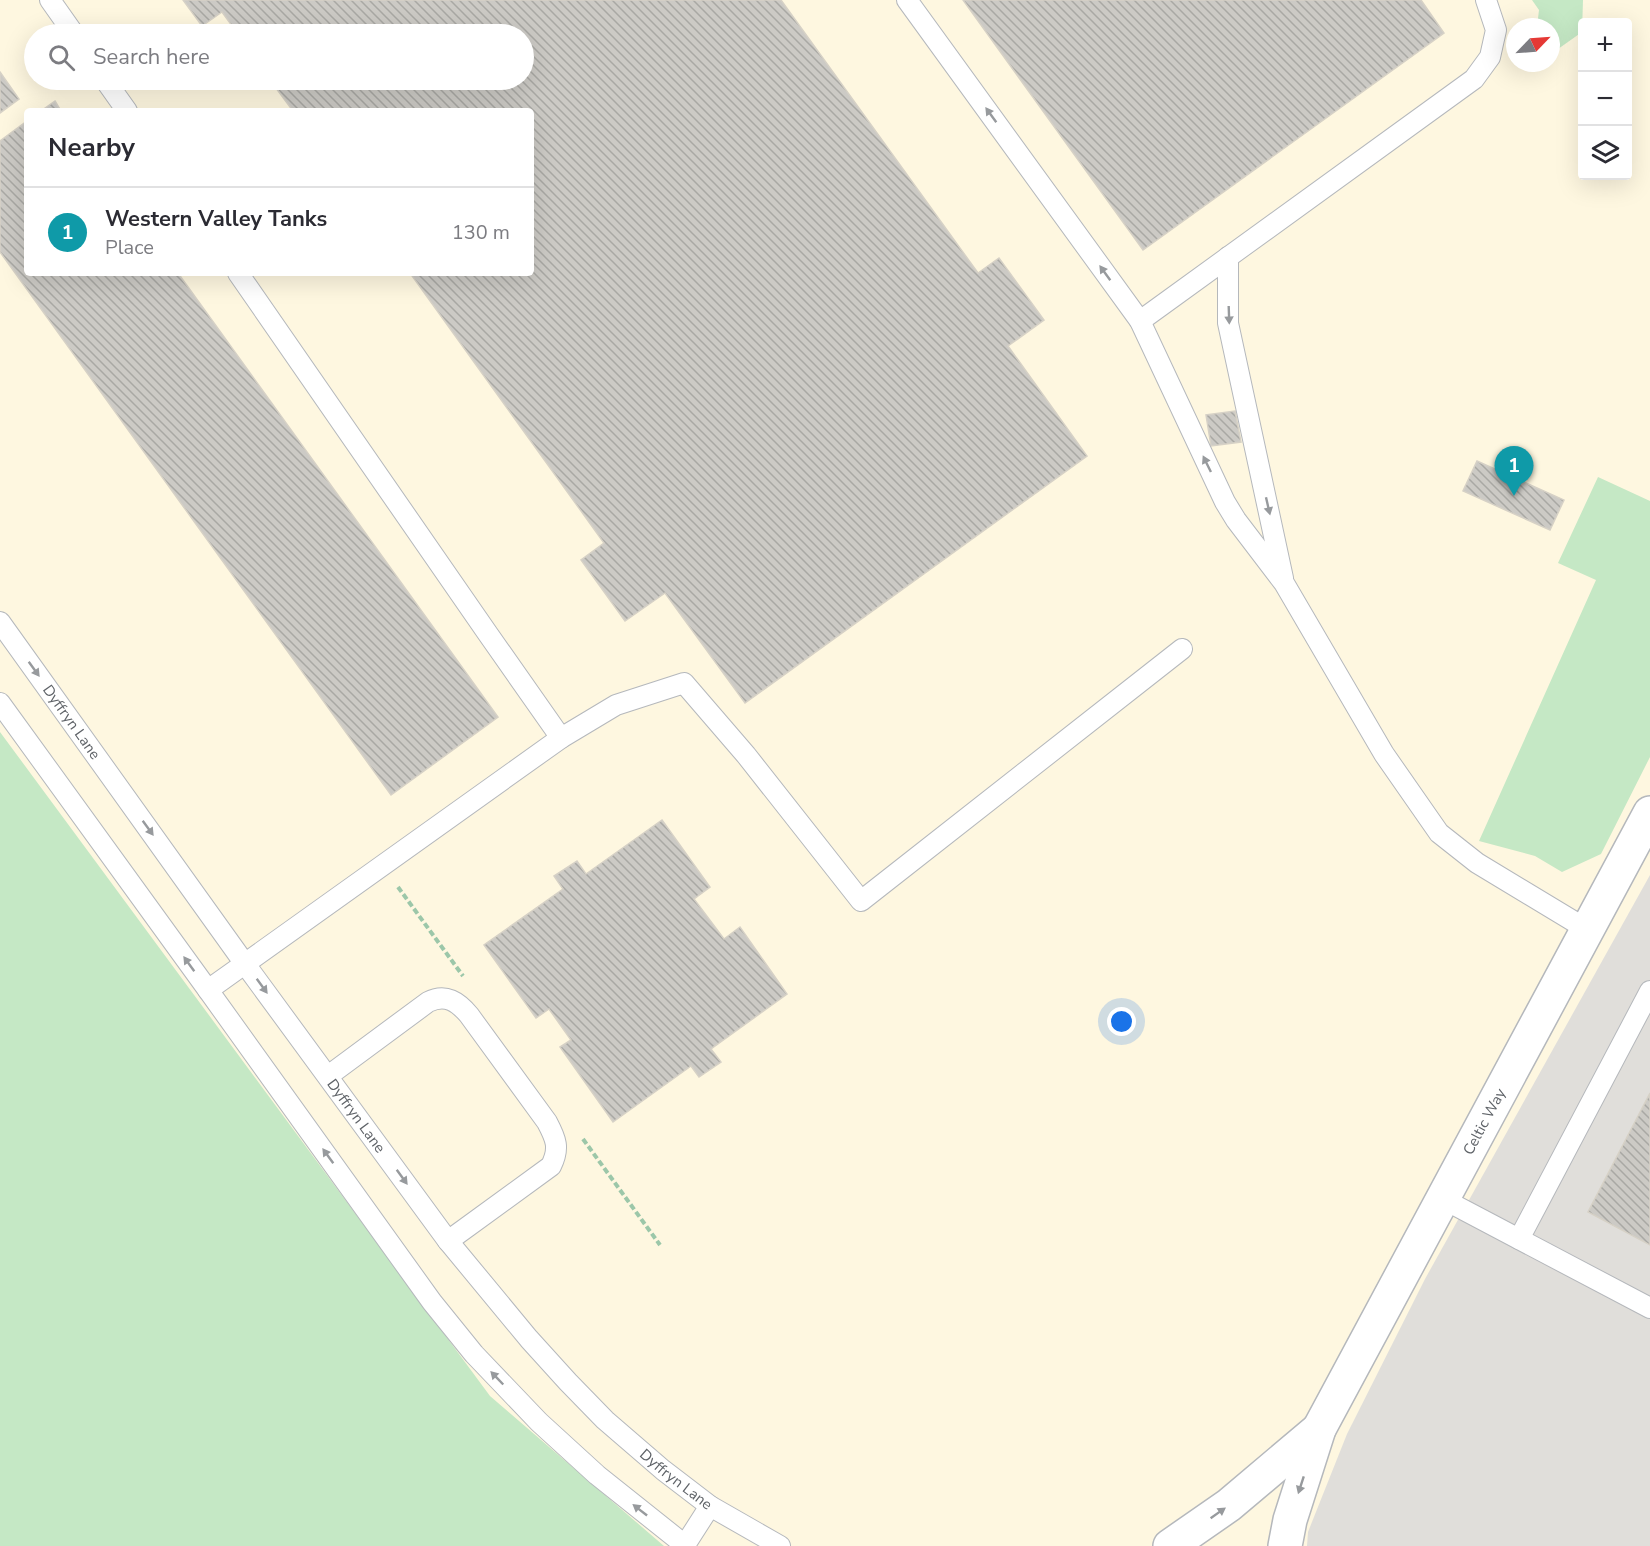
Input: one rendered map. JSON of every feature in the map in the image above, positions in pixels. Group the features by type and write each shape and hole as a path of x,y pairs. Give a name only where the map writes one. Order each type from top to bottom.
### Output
{"street":[{"name":"Celtic Way","path":"1285,1546 1290,1520 1319,1429 1650,813"},
{"name":"Celtic Way","path":"1170,1546 1230,1505 1319,1429"}],"lane":[{"path":"50,0 67,24"},
{"path":"907,0 1140,321 1225,502 1284,583 1384,754 1439,833 1477,863 1588,930"},
{"path":"1140,321 1474,79 1490,57 1496,30 1486,0"},
{"path":"112,90 125,108"},
{"path":"1228,257 1228,323 1284,583"},
{"path":"240,276 561,738"},
{"name":"Dyffryn Lane","path":"0,622 448,1241 529,1339 605,1420 663,1470 710,1506 780,1546"},
{"path":"208,990 561,738 616,705 684,683 746,755 861,901 1182,649"},
{"path":"0,703 432,1302 474,1354 539,1422 597,1475 686,1546 710,1506"},
{"path":"1519,1239 1650,991"},
{"path":"328,1076 428,1002 435,998 450,999 461,1005 547,1122 556,1146 556,1156 550,1166 448,1241"},
{"path":"1443,1199 1650,1308"}],"shaded area":[{"path":"0,0 1650,0 1650,1546 0,1546"},
{"path":"1650,875 1650,1546 1307,1546 1308,1532 1347,1434 1425,1279"}],"green space":[{"path":"1532,0 1583,0 1582,18 1578,18 1578,35 1560,48 1560,18 1538,18 1539,10"},
{"path":"1598,477 1650,501 1650,757 1601,854 1562,872 1535,856 1479,841 1596,580 1558,563"},
{"path":"0,732 490,1396 664,1546 0,1546"}],"building":[{"path":"183,0 781,0 978,273 999,258 1044,320 1008,346 1087,456 745,703 665,593 625,621 581,560 604,543 412,276 534,276 534,108 291,108 277,90 534,90 534,24 231,24 222,12 205,24 201,24"},
{"path":"963,0 1421,0 1444,33 1143,250"},
{"path":"0,72 19,99 0,113"},
{"path":"55,101 59,108 45,108"},
{"path":"24,123 24,276 180,276 498,717 391,795 0,252 0,141"},
{"path":"1235,411 1241,442 1211,446 1206,415"},
{"path":"1477,461 1564,500 1550,530 1463,491"},
{"path":"662,820 710,887 694,899 724,939 740,927 787,994 711,1049 721,1062 699,1077 691,1066 613,1122 560,1047 571,1040 549,1009 536,1018 484,945 563,889 554,876 577,861 586,874"},
{"path":"1650,1093 1650,1245 1588,1212"}],"place":[{"name":"Western Valley Tanks","path":"1514,496"}]}
